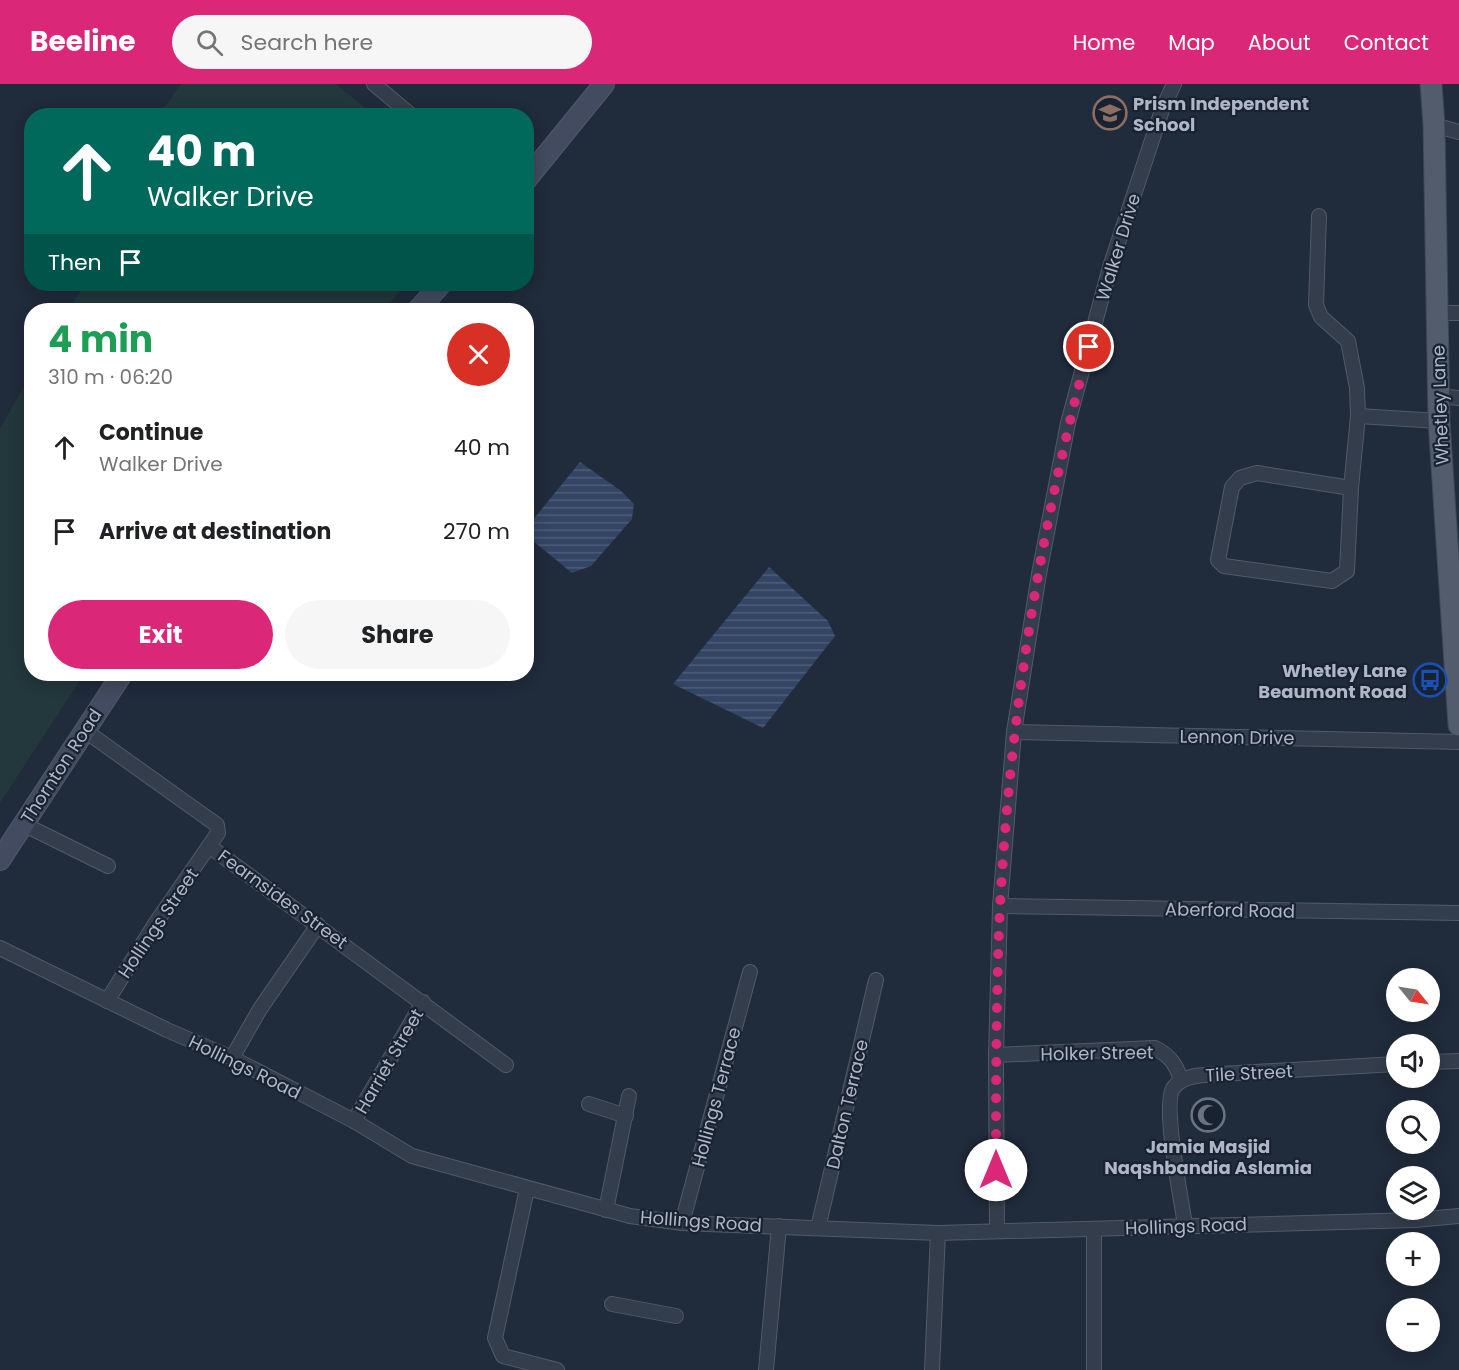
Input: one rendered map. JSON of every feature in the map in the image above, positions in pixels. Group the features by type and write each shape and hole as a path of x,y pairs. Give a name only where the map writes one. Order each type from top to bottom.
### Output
{"main road":[{"path":"534,170 604,84"},
{"name":"Whetley Lane","path":"1431,84 1434,126 1437,313 1449,397 1439,421 1453,567 1459,725"},
{"path":"424,303 435,291"},
{"name":"Thornton Road","path":"0,860 117,681"}],"street":[{"path":"374,84 402,108"},
{"name":"Walker Drive","path":"997,1230 996,1055 1000,906 1014,732 1039,574 1068,423 1110,267 1162,110 1174,84"},
{"path":"1434,126 1459,132"},
{"path":"1319,216 1316,305 1321,317 1348,341 1357,388 1358,416 1351,488 1347,571 1332,581 1224,567 1218,560 1232,487 1240,478 1257,473 1351,488"},
{"path":"1437,313 1459,313"},
{"path":"1358,416 1439,421"},
{"name":"Fearnsides Street","path":"84,730 218,825 218,833 209,846 506,1065"},
{"name":"Lennon Drive","path":"1014,732 1459,742"},
{"path":"23,824 108,866"},
{"name":"Hollings Street","path":"107,1001 155,924 209,846"},
{"name":"Aberford Road","path":"1000,906 1459,914"},
{"path":"232,1058 260,1009 318,925"},
{"name":"Hollings Road","path":"0,948 107,1001 232,1058 354,1121 412,1156 630,1216 682,1223 938,1233 1415,1220 1459,1216"},
{"name":"Hollings Terrace","path":"682,1223 750,972"},
{"name":"Dalton Terrace","path":"818,1228 876,980"},
{"name":"Harriet Street","path":"354,1121 423,1002"},
{"name":"Holker Street","path":"996,1055 1155,1048 1167,1054 1177,1067 1181,1080"},
{"path":"1440,1062 1459,1061"},
{"name":"Tile Street","path":"1185,1225 1169,1102 1173,1088 1181,1080 1204,1075 1386,1065"},
{"path":"606,1210 629,1096"},
{"path":"589,1104 626,1116"},
{"path":"527,1189 495,1338 503,1356 557,1370"},
{"path":"766,1370 779,1226"},
{"path":"1094,1228 1094,1370"},
{"path":"932,1370 938,1233"},
{"path":"612,1304 676,1316"}],"green space":[{"path":"181,84 336,84 365,108 162,108"},
{"path":"81,291 400,291 390,303 73,303"},
{"path":"24,387 24,681 79,681 0,803 0,428"}],"water":[{"path":"580,462 620,490 634,504 632,519 591,566 572,573 534,542 534,518"},
{"path":"769,567 828,621 835,636 763,728 673,684"}],"place":[{"name":"Prism Independent School","path":"1110,113"},
{"name":"Whetley Lane Beaumont Road","path":"1430,680"},
{"name":"Jamia Masjid Naqshbandia Aslamia","path":"1208,1115"}],"route":[{"path":"996,1170 1000,906 1014,732 1039,574 1068,423 1089,347"}]}
